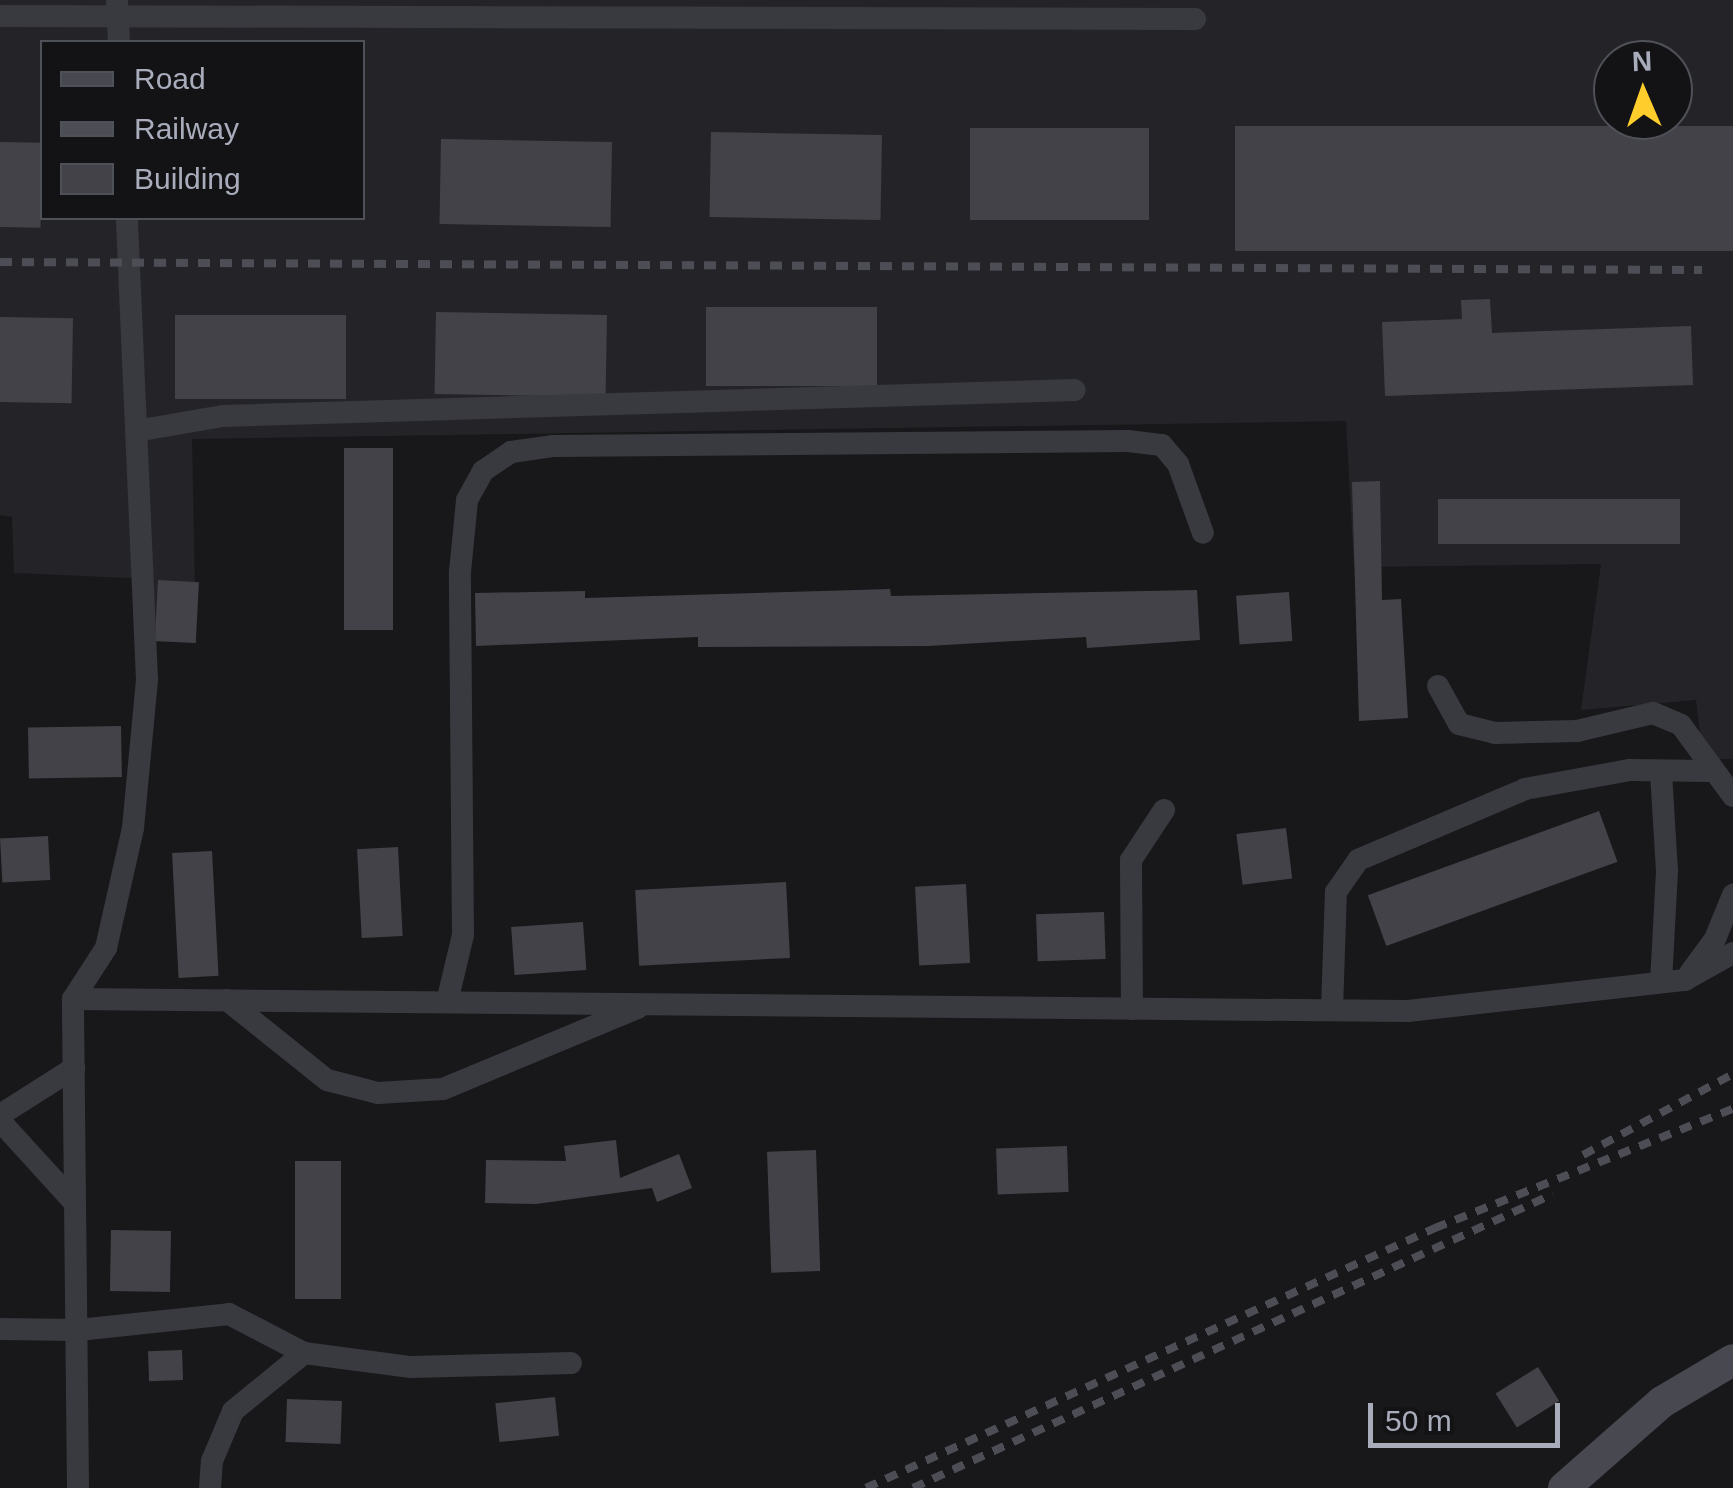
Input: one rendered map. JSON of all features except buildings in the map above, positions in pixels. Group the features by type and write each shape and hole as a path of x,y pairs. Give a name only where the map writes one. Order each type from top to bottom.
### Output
{"main road":[{"path":"1564,1488 1662,1402 1733,1360"}],"street":[{"path":"117,7 119,40"},
{"path":"0,16 117,7 1195,19"},
{"path":"78,1488 73,999 106,948 133,828 147,680 127,220"},
{"path":"136,431 223,416 1076,390"},
{"path":"448,1002 463,935 460,572 466,500 483,470 511,452 553,446 1128,441 1162,445 1178,464 1203,533"},
{"path":"1438,686 1459,724 1495,733 1577,732 1653,713 1681,725 1710,771 1733,796"},
{"path":"1332,1010 1336,892 1358,860 1525,789 1630,770 1710,771"},
{"path":"1661,982 1667,872 1662,772"},
{"path":"1132,1009 1132,860 1164,810"},
{"path":"1685,980 1715,939 1733,894"},
{"path":"73,999 1408,1011 1685,980 1733,953"},
{"path":"228,1000 327,1080 378,1092 442,1088 648,1004"},
{"path":"74,1068 0,1118 76,1202"},
{"path":"0,1329 78,1330 228,1314 304,1353 411,1366 570,1363"},
{"path":"210,1488 212,1461 232,1411 304,1353"}],"shaded area":[{"path":"0,0 1733,0 1733,759 1703,759 1696,700 1581,710 1601,564 1354,567 1346,421 192,439 196,643 149,641 152,579 14,573 12,517 0,515"}],"railway":[{"path":"0,262 1702,270"},
{"path":"1583,1155 1733,1074"},
{"path":"866,1488 1435,1228 1733,1109"},
{"path":"913,1488 1553,1194"}]}
